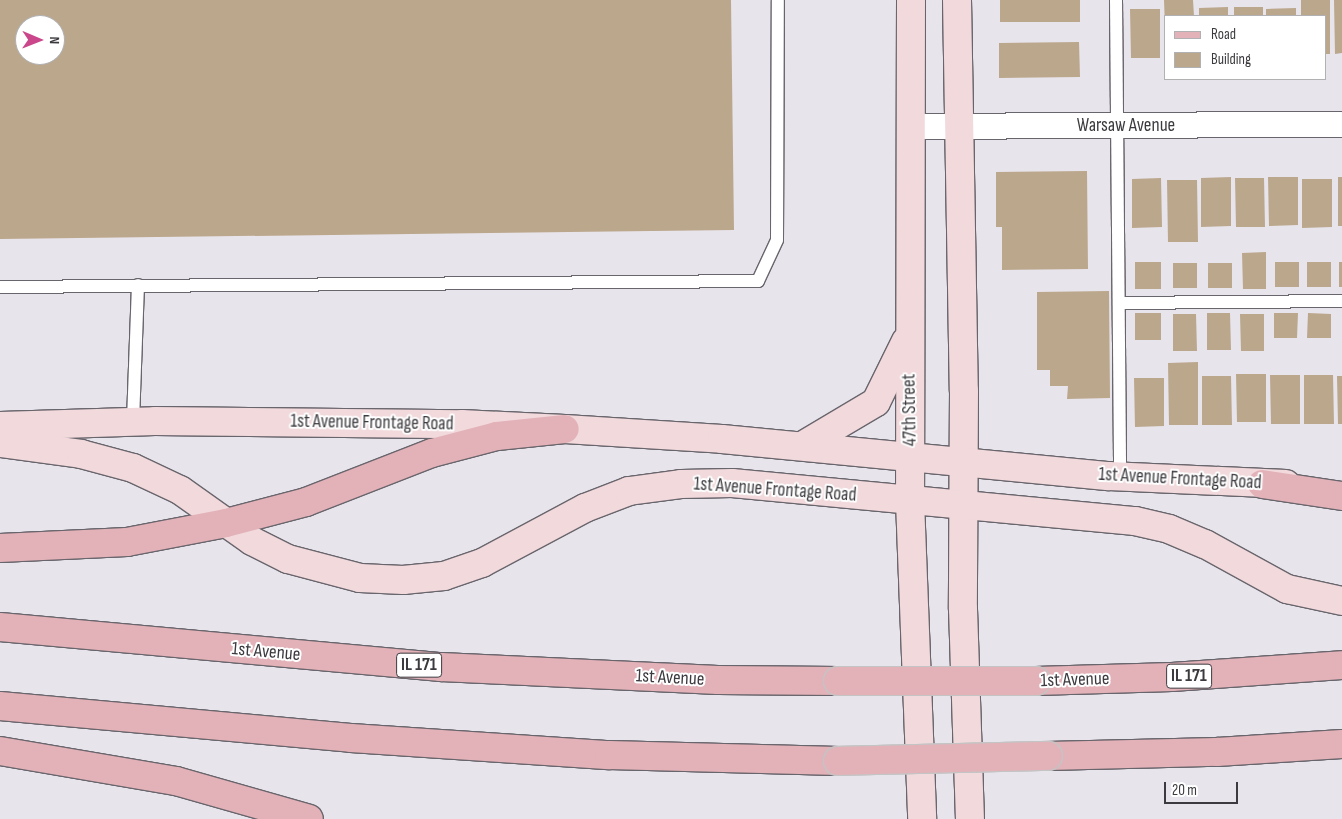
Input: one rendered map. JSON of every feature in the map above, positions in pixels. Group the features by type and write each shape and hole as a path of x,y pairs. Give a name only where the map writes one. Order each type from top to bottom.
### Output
{"main road":[{"path":"0,548 127,542 226,524 306,502 432,453 498,436 565,429"},
{"path":"1262,484 1342,496"},
{"name":"1st Avenue","path":"0,628 441,667 718,680 838,682 1036,681 1172,677 1342,665"},
{"path":"0,706 350,738 646,757 838,761 1217,752 1342,744"},
{"path":"0,751 176,780 309,819"}],"street":[{"name":"47th Street","path":"912,0 908,335 911,456 910,501 922,819"},
{"path":"957,0 960,127 962,507 970,819"},
{"name":"Warsaw Avenue","path":"911,126 1342,124"},
{"path":"802,446 876,402 908,335"},
{"name":"1st Avenue Frontage Road","path":"0,426 133,421 442,424 565,429 802,446 1120,476 1262,484 1342,484"},
{"name":"1st Avenue Frontage Road","path":"0,443 80,454 133,468 180,490 226,524 288,560 360,578 403,580 444,576 482,563 585,508 629,491 681,484 732,484 962,507 1084,515 1135,521 1169,529 1205,544 1288,589 1342,601"}],"lane":[{"path":"0,286 758,281 777,240 778,0"},
{"path":"1116,0 1120,476"},
{"path":"133,421 138,285"},
{"path":"1119,303 1342,301"}],"building":[{"path":"0,0 731,0 734,230 0,239"},
{"path":"1000,0 1080,0 1080,22 1000,22"},
{"path":"1164,0 1193,0 1194,15 1165,15"},
{"path":"1301,0 1330,0 1330,54 1327,54 1327,15 1301,15"},
{"path":"1334,0 1342,0 1342,53 1335,54"},
{"path":"1228,7 1228,15 1199,15 1199,8"},
{"path":"1234,7 1263,7 1263,15 1234,15"},
{"path":"1296,8 1296,15 1266,15 1266,9"},
{"path":"1130,9 1160,9 1160,58 1131,58"},
{"path":"1079,42 1080,77 999,78 999,43"},
{"path":"1087,171 1088,269 1002,270 1002,227 996,227 996,172"},
{"path":"1231,177 1231,226 1201,227 1201,178"},
{"path":"1268,177 1298,177 1298,225 1269,226"},
{"path":"1338,177 1342,177 1342,226 1338,226"},
{"path":"1161,178 1162,227 1132,228 1132,179"},
{"path":"1235,178 1264,178 1265,227 1236,227"},
{"path":"1302,179 1332,179 1332,227 1302,228"},
{"path":"1167,180 1197,180 1198,242 1168,242"},
{"path":"1266,252 1266,289 1243,289 1242,253"},
{"path":"1135,262 1161,262 1161,289 1135,289"},
{"path":"1275,262 1299,262 1299,287 1275,287"},
{"path":"1307,262 1331,262 1331,287 1307,287"},
{"path":"1339,262 1342,262 1342,287 1339,287"},
{"path":"1173,263 1197,263 1197,288 1173,288"},
{"path":"1208,263 1232,263 1232,288 1208,288"},
{"path":"1109,291 1110,398 1067,399 1068,386 1050,386 1050,370 1037,370 1037,292"},
{"path":"1135,313 1161,313 1161,340 1135,340"},
{"path":"1207,313 1230,313 1231,350 1207,350"},
{"path":"1274,313 1298,313 1297,338 1274,338"},
{"path":"1308,313 1331,314 1331,338 1307,338"},
{"path":"1173,314 1196,314 1197,351 1173,351"},
{"path":"1240,314 1264,314 1264,351 1241,351"},
{"path":"1198,362 1198,425 1169,425 1168,363"},
{"path":"1236,374 1266,374 1266,422 1237,422"},
{"path":"1270,375 1300,375 1300,424 1271,424"},
{"path":"1304,375 1333,375 1334,424 1304,424"},
{"path":"1202,376 1231,376 1232,425 1202,425"},
{"path":"1337,376 1342,376 1342,424 1338,424"},
{"path":"1134,378 1164,378 1164,426 1135,427"}]}
